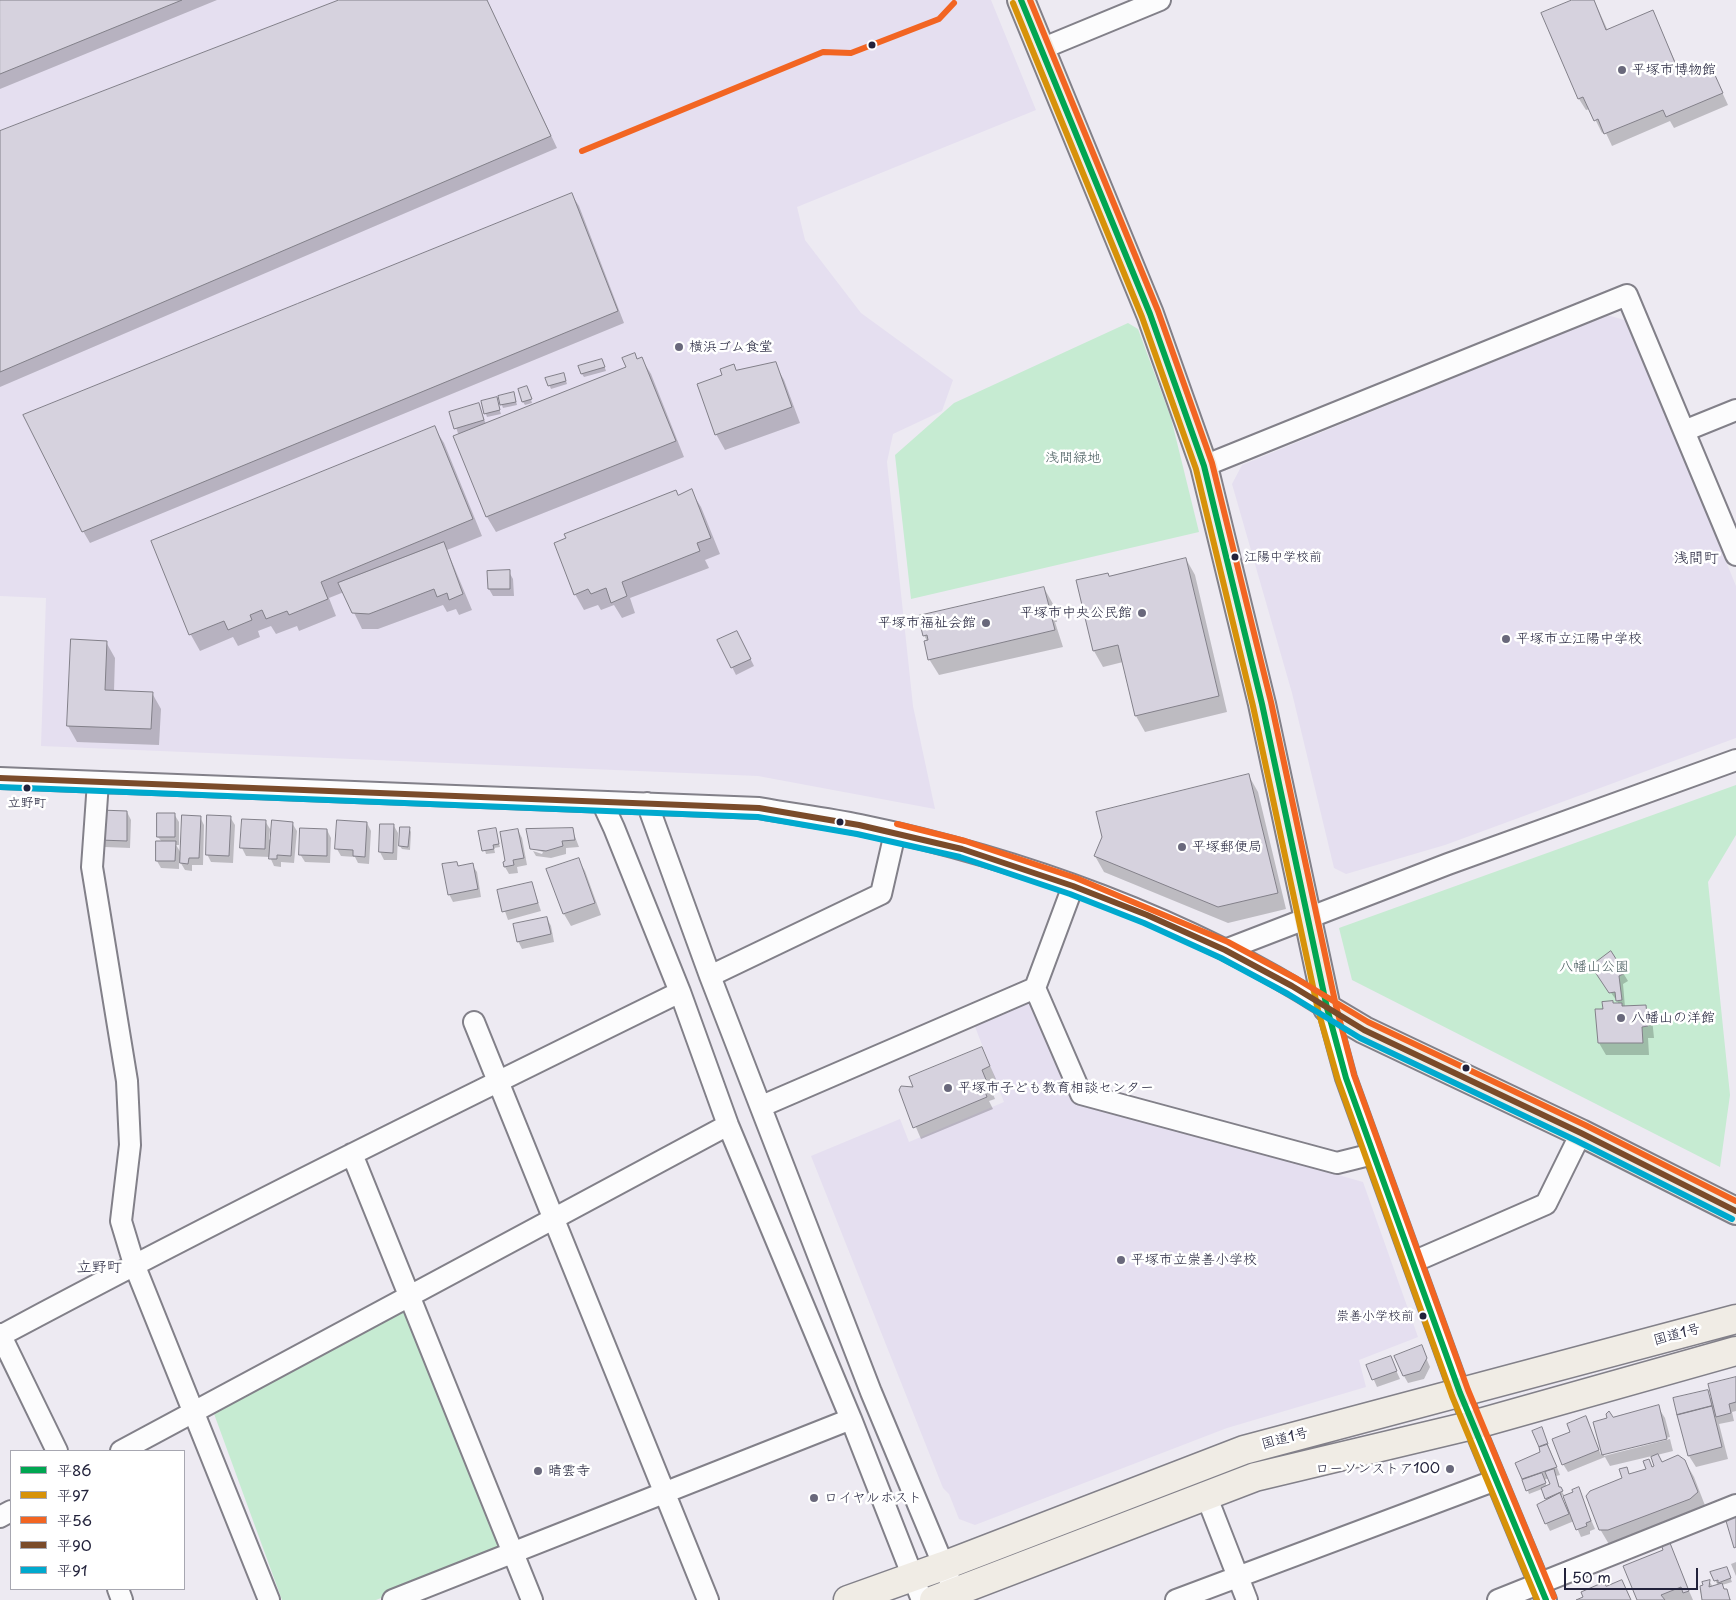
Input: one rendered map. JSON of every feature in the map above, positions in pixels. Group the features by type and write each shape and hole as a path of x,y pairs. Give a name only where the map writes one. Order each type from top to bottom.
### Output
{"highway":[{"name":"国道1号","path":"848,1600 917,1588 943,1566 1244,1450 1736,1319"},
{"path":"1675,1335 1708,1340 1736,1332"},
{"path":"949,1598 1255,1477 1473,1425 1736,1351"}],"main road":[{"path":"1021,0 1150,314 1204,466 1262,704 1309,916 1327,1008 1364,1030 1581,1133 1736,1211"}],"street":[{"path":"1041,49 1160,0"},
{"path":"1204,466 1627,295 1736,555"},
{"path":"1684,431 1736,410"},
{"path":"1225,950 1309,916 1736,760"},
{"path":"0,778 759,808 859,825 962,849 1074,886 1225,950 1292,986 1327,1008 1346,1078 1460,1393 1543,1592"},
{"path":"98,782 92,867 127,1081 130,1145 121,1220 134,1264 195,1411 269,1600"},
{"path":"602,802 680,992 728,1125 851,1419 917,1588"},
{"path":"646,803 710,976 762,1106 871,1392 943,1566 949,1598"},
{"path":"710,976 881,894 895,833"},
{"path":"1074,886 1035,988 1081,1094 1336,1163 1373,1154"},
{"path":"762,1106 1035,988"},
{"path":"57,1450 0,1335 134,1264 352,1154 680,992"},
{"path":"474,1022 708,1600"},
{"path":"123,1450 553,1217 728,1125"},
{"path":"1413,1262 1546,1204 1581,1133"},
{"path":"352,1154 532,1600"},
{"path":"393,1600 851,1419"},
{"path":"1176,1600 1496,1480"},
{"path":"1206,1495 1247,1600"},
{"path":"1498,1600 1543,1592 1736,1505"}],"shaded area":[{"path":"0,0 991,0 1036,110 797,207 805,240 861,313 953,380 942,411 893,434 887,462 913,706 935,809 758,776 41,746 46,598 0,596"},
{"name":"平塚市立江陽中学校","path":"1607,315 1628,321 1736,586 1736,738 1445,845 1346,874 1334,868 1292,693 1232,484 1242,465"},
{"name":"平塚市立崇善小学校","path":"1025,1001 1034,1002 1076,1101 1363,1182 1418,1337 1359,1360 1366,1387 1227,1428 975,1525 959,1519 949,1494 943,1488 811,1156 900,1119 909,1142 1004,1102 974,1024"}],"green space":[{"name":"浅間緑地","path":"1128,323 1138,329 1171,418 1199,532 911,599 895,455 954,403"},
{"name":"八幡山公園","path":"1736,785 1736,835 1708,882 1730,1095 1720,1167 1352,980 1339,928"},
{"path":"407,1305 502,1550 376,1600 282,1600 213,1411"}],"building":[{"path":"0,0 182,0 0,74"},
{"path":"339,0 487,0 551,136 0,372 0,131"},
{"name":"平塚市博物館","path":"1572,0 1594,0 1606,30 1653,10 1681,77 1710,64 1723,93 1666,117 1663,110 1604,134 1598,119 1594,121 1583,97 1578,99 1541,13"},
{"path":"572,193 618,311 82,532 23,415"},
{"path":"635,353 637,359 642,357 676,441 486,517 453,436 626,367 622,358"},
{"path":"602,359 605,367 581,374 578,366"},
{"path":"776,362 792,407 715,435 697,384 722,375 720,369 734,364 736,370"},
{"path":"564,373 566,381 548,386 545,378"},
{"path":"527,386 532,399 522,402 518,389"},
{"path":"514,392 516,402 500,405 498,396"},
{"path":"497,397 500,410 484,414 481,401"},
{"path":"479,403 484,420 454,429 449,412"},
{"path":"435,426 473,519 321,582 328,599 289,615 287,611 266,619 262,610 250,615 252,620 228,630 224,621 189,635 151,541"},
{"path":"692,489 711,538 697,543 700,551 622,582 627,596 611,603 606,588 591,594 588,589 574,595 554,543 566,538 564,534 676,490 678,495"},
{"path":"444,542 463,594 449,600 447,593 437,597 434,589 369,614 352,613 338,583"},
{"name":"平塚市中央公民館","path":"1186,558 1219,696 1135,716 1118,645 1093,651 1076,580 1108,573 1109,576"},
{"path":"510,570 510,589 488,589 487,571"},
{"name":"平塚市福祉会館","path":"1044,587 1049,606 1045,607 1046,612 1050,611 1055,630 928,660 924,641 928,640 927,635 923,636 918,616"},
{"path":"737,631 751,659 731,668 717,640"},
{"path":"71,639 107,641 105,690 153,692 151,729 67,726"},
{"name":"平塚郵便局","path":"1249,774 1278,893 1218,907 1094,856 1102,837 1096,812"},
{"path":"100,810 127,811 127,841 100,840"},
{"path":"157,813 175,813 175,837 157,837"},
{"path":"182,815 201,816 199,858 189,858 188,864 180,863"},
{"path":"207,815 231,816 229,856 206,855"},
{"path":"242,819 266,820 265,849 240,848"},
{"path":"272,820 293,822 291,856 277,855 277,859 269,859"},
{"path":"337,820 367,822 365,857 353,856 353,850 335,849"},
{"path":"380,824 394,824 393,853 379,852"},
{"path":"400,827 410,827 408,847 399,846"},
{"path":"300,828 327,829 327,856 299,855"},
{"path":"496,828 499,844 493,845 494,849 482,851 478,831"},
{"path":"573,828 575,840 562,841 563,846 546,851 530,849 526,829"},
{"path":"518,829 524,858 513,860 514,865 504,867 503,862 505,861 500,832"},
{"path":"156,841 176,841 175,861 156,861"},
{"path":"579,858 595,903 563,914 546,869"},
{"path":"457,862 458,866 473,863 478,889 448,895 442,864"},
{"path":"532,882 538,903 502,912 497,890"},
{"path":"547,917 551,934 517,942 513,924"},
{"path":"1611,951 1625,973 1619,976 1622,1000 1616,1001 1615,992 1609,993 1591,966"},
{"name":"八幡山の洋館","path":"1613,1001 1613,1003 1622,1003 1622,1006 1646,1005 1648,1026 1642,1027 1643,1043 1598,1043 1595,1009 1603,1009 1602,1002"},
{"name":"平塚市子ども教育相談センター","path":"982,1047 990,1066 982,1070 989,1087 984,1089 987,1097 913,1128 899,1090 901,1086 913,1087 909,1077"},
{"path":"1422,1345 1427,1358 1420,1371 1403,1376 1394,1356"},
{"path":"1391,1356 1397,1371 1372,1380 1366,1365"},
{"path":"1736,1377 1736,1402 1729,1404 1731,1413 1716,1417 1708,1384"},
{"path":"1708,1390 1712,1406 1677,1415 1673,1398"},
{"path":"1659,1405 1667,1439 1602,1455 1593,1422 1607,1418 1606,1414 1609,1411 1613,1417"},
{"path":"1712,1406 1722,1447 1688,1456 1677,1415"},
{"path":"1586,1416 1599,1450 1562,1465 1552,1439 1570,1432 1567,1424"},
{"path":"1542,1427 1548,1444 1539,1447 1532,1431"},
{"path":"1547,1444 1557,1467 1522,1479 1515,1463 1540,1452 1539,1447"},
{"path":"1658,1454 1662,1462 1678,1455 1685,1460 1698,1492 1690,1499 1608,1530 1599,1530 1586,1496 1590,1491 1622,1478 1619,1469 1627,1467 1629,1474 1646,1469 1643,1461 1649,1459 1652,1467 1654,1466 1651,1457"},
{"path":"1554,1469 1559,1487 1563,1491 1545,1499 1541,1488 1550,1484 1545,1472"},
{"path":"1542,1473 1546,1483 1526,1491 1522,1480"},
{"path":"1579,1487 1591,1521 1586,1523 1587,1526 1576,1530 1563,1496"},
{"path":"1560,1493 1569,1514 1545,1524 1537,1505"},
{"path":"1736,1517 1736,1547 1734,1548 1726,1521"},
{"path":"1670,1543 1689,1591 1683,1593 1681,1587 1661,1595 1665,1600 1637,1600 1623,1566 1663,1550 1662,1547"},
{"path":"1727,1567 1731,1578 1718,1583 1718,1580 1714,1581 1710,1572"},
{"path":"1622,1580 1631,1600 1576,1600 1583,1597 1581,1592 1604,1582 1606,1586"},
{"path":"1710,1580 1709,1587 1722,1583 1724,1589 1727,1589 1730,1600 1702,1600 1700,1586 1703,1585 1702,1582"}],"transit line":[{"name":"平86","path":"1021,0 1150,314 1204,466 1262,704 1327,1008 1346,1078 1460,1393 1546,1600"},
{"name":"平56","path":"1030,0 1158,311 1212,463 1271,702 1336,1006 1354,1075 1468,1390 1554,1597"},
{"name":"平56","path":"582,151 823,52 851,53 939,19 954,3"},
{"name":"平97","path":"1013,3 1142,317 1196,469 1253,706 1318,1010 1338,1080 1452,1396 1537,1600"},
{"name":"平90","path":"0,778 759,808 859,825 962,849 1073,886 1147,915 1225,950 1292,986 1364,1030 1581,1133 1736,1211"},
{"name":"平91","path":"0,787 758,817 857,834 960,857 1070,894 1144,923 1221,958 1288,994 1360,1038 1577,1141 1732,1219"},
{"name":"平56","path":"897,824 965,841 1076,878 1228,942 1297,979 1368,1022 1585,1125 1736,1201"}],"place":[{"name":"平塚市博物館","path":"1622,70"},
{"name":"横浜ゴム食堂","path":"679,347"},
{"name":"江陽中学校前","path":"1235,557"},
{"name":"平塚市中央公民館","path":"1142,613"},
{"name":"平塚市福祉会館","path":"986,623"},
{"name":"平塚市立江陽中学校","path":"1506,639"},
{"name":"立野町","path":"27,788"},
{"name":"平塚郵便局","path":"1182,847"},
{"name":"八幡山の洋館","path":"1621,1018"},
{"name":"平塚市子ども教育相談センター","path":"948,1088"},
{"name":"平塚市立崇善小学校","path":"1121,1260"},
{"name":"崇善小学校前","path":"1423,1316"},
{"name":"ローソンストア100","path":"1450,1469"},
{"name":"晴雲寺","path":"538,1471"},
{"name":"ロイヤルホスト","path":"814,1498"}],"district":[{"name":"浅間町","path":"1696,559"},
{"name":"立野町","path":"99,1268"}]}
